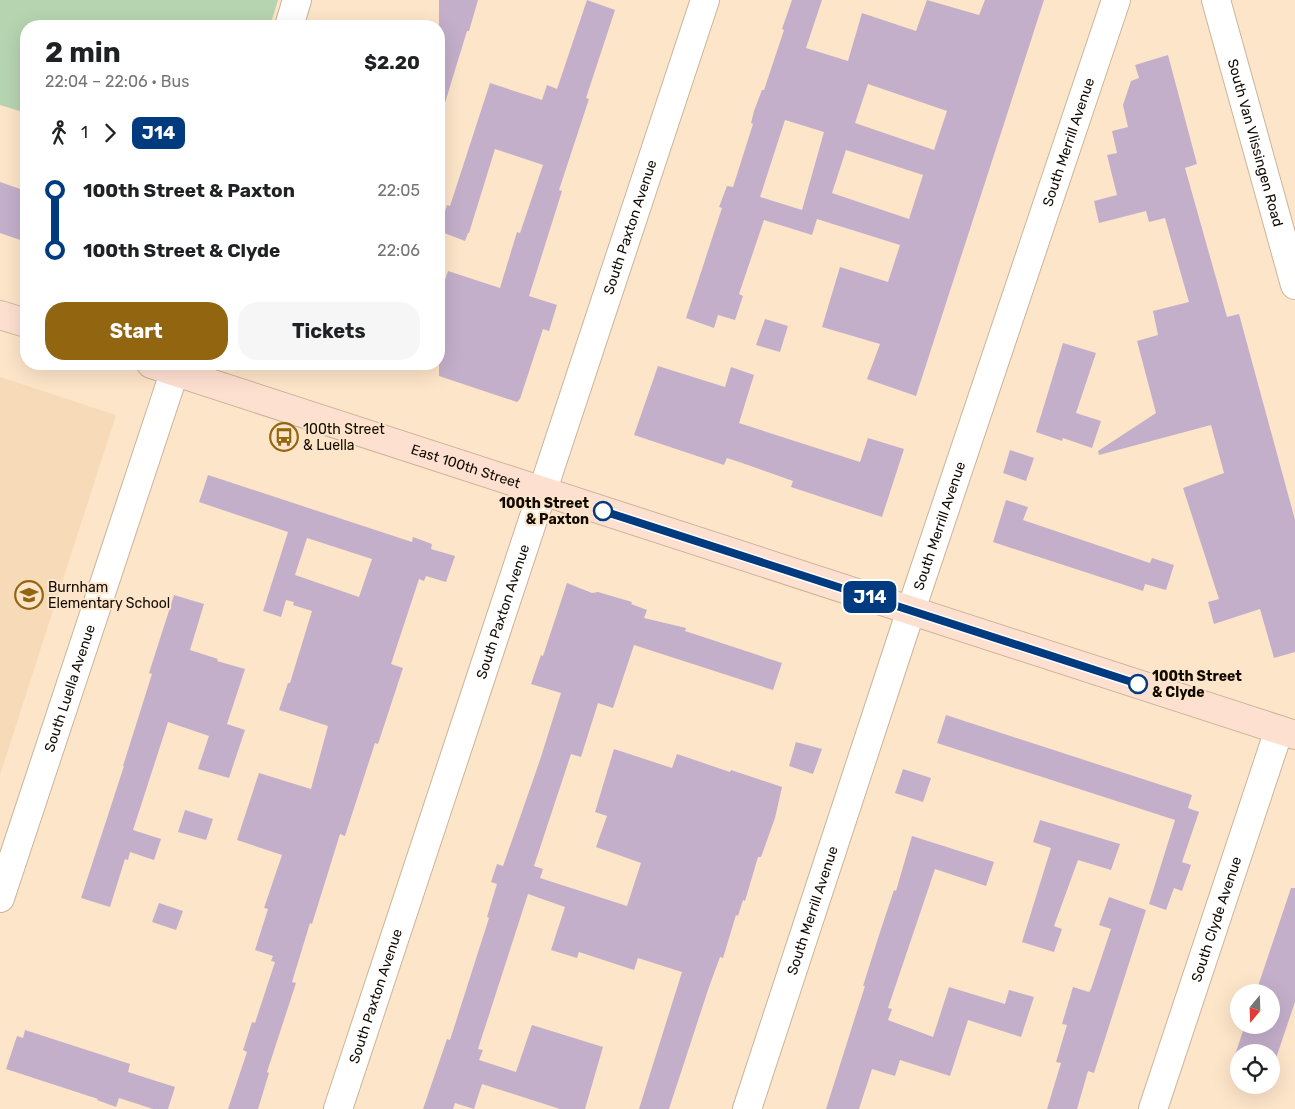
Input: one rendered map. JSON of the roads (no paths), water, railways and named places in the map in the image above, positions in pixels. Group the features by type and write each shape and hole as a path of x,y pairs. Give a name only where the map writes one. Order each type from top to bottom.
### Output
{"main road":[{"path":"0,315 20,321"},
{"name":"East 100th Street","path":"180,370 543,491 1287,733"}],"street":[{"path":"290,20 297,0"},
{"name":"South Paxton Avenue","path":"338,1109 705,0"},
{"name":"South Merrill Avenue","path":"747,1109 911,610 1116,0"},
{"name":"South Van Vlissingen Road","path":"1216,0 1295,285"},
{"name":"South Luella Avenue","path":"0,898 167,370"},
{"name":"South Clyde Avenue","path":"1153,1109 1287,733"}],"place":[{"name":"100th Street & Luella","path":"284,437"},
{"name":"100th Street & Paxton","path":"603,511"},
{"name":"Burnham Elementary School","path":"29,595"},
{"name":"100th Street & Clyde","path":"1138,684"}]}
